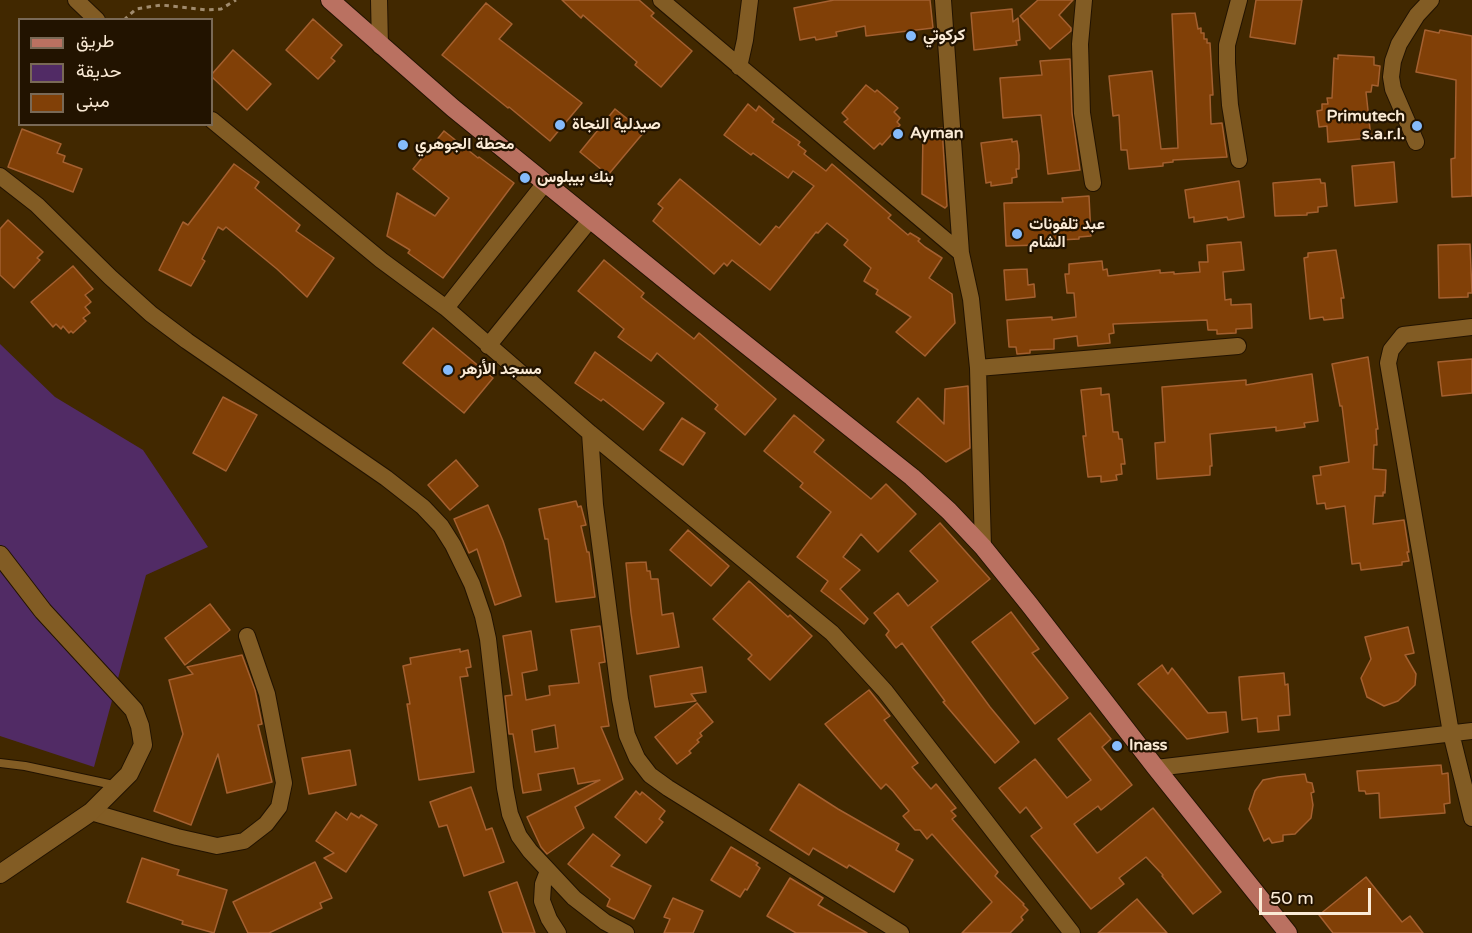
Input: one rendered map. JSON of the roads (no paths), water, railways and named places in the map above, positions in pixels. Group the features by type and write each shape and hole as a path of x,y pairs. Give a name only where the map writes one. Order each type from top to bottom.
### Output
{"main road":[{"path":"330,0 380,45 545,183 912,477 957,519 1029,604 1288,933"}],"street":[{"path":"76,0 95,18"},
{"path":"379,0 380,45"},
{"path":"660,0 961,253"},
{"path":"739,67 750,0"},
{"path":"943,0 961,253 970,299 978,368 983,548"},
{"path":"1084,0 1080,44 1082,113 1092,183"},
{"path":"1239,0 1227,45 1230,105 1239,160"},
{"path":"1416,142 1393,89 1392,69 1399,44 1417,15 1431,0"},
{"path":"213,121 381,260 446,308 590,433 817,620 885,691 1072,933"},
{"path":"0,176 37,205 151,314 386,478 423,507 441,526 472,584 483,616 488,639 494,707 510,814 519,836 548,871 586,909 626,933"},
{"path":"446,308 545,183"},
{"path":"488,345 590,220"},
{"path":"1472,327 1403,335 1391,350 1388,363 1451,733 1472,818"},
{"path":"978,368 1238,346"},
{"path":"590,433 595,506 620,699 627,735 637,758 650,774 668,788 902,933"},
{"path":"0,555 61,633 134,710 140,726 143,746 129,774 91,812 0,874"},
{"path":"91,812 217,846 244,841 266,824 279,807 284,783 267,694 247,636"},
{"path":"1156,768 1472,730"},
{"path":"548,871 543,884 542,901 549,920 558,933"}],"lane":[{"path":"0,763 25,766 118,786"}],"place":[{"name":"كركوتي","path":"911,36"},
{"name":"صيدلية النجاة","path":"560,125"},
{"name":"Primutech s.a.r.l.","path":"1417,126"},
{"name":"Ayman","path":"898,134"},
{"name":"محطة الجوهري","path":"403,145"},
{"name":"بنك بيبلوس","path":"525,178"},
{"name":"عبد تلفونات الشام","path":"1017,234"},
{"name":"مسجد الأزهر","path":"448,370"},
{"name":"Inass","path":"1117,746"}]}
